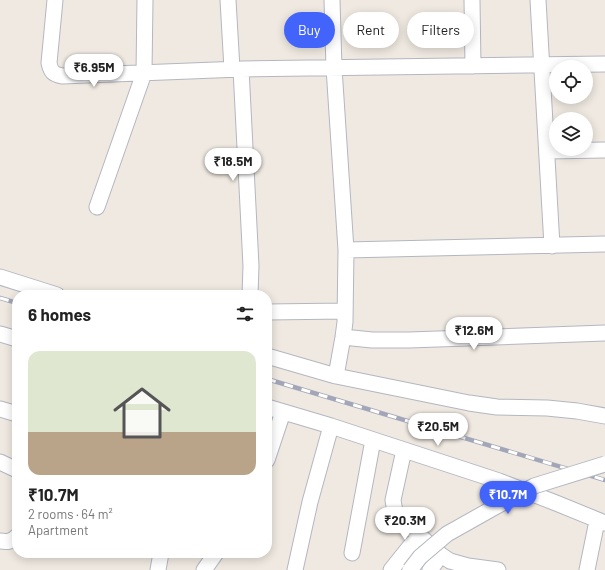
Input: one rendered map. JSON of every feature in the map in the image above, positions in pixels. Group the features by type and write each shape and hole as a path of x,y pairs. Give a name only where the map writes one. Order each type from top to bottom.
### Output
{"street":[{"path":"55,0 49,63 50,70 56,75 62,76 236,69 605,64"},
{"path":"97,207 144,73 145,0"},
{"path":"228,0 236,69 250,266 250,290"},
{"path":"332,0 334,68 346,250 344,337 336,376"},
{"path":"472,0 473,66"},
{"path":"538,0 552,246"},
{"path":"547,151 605,150"},
{"path":"346,250 605,244"},
{"path":"0,277 41,290"},
{"path":"272,312 345,311"},
{"path":"344,337 372,340 409,340 605,333"},
{"path":"0,334 12,338"},
{"path":"272,357 336,376 469,403 497,407 547,408 605,416"},
{"path":"0,409 12,413"},
{"path":"272,409 331,426 499,481 601,522 587,570"},
{"path":"272,445 283,412"},
{"path":"296,570 310,502 331,426"},
{"path":"352,552 373,440"},
{"path":"404,450 393,500 395,512 400,520 450,561 468,566 498,570"},
{"path":"0,462 12,468"},
{"path":"410,570 420,557 447,534 495,507 534,486 605,464"},
{"path":"391,570 419,535"},
{"path":"0,541 7,542 12,541"},
{"path":"430,570 441,555"},
{"path":"158,570 159,558"},
{"path":"204,570 212,558"}],"railway":[{"path":"0,298 12,302"},
{"path":"272,380 605,480"}]}
